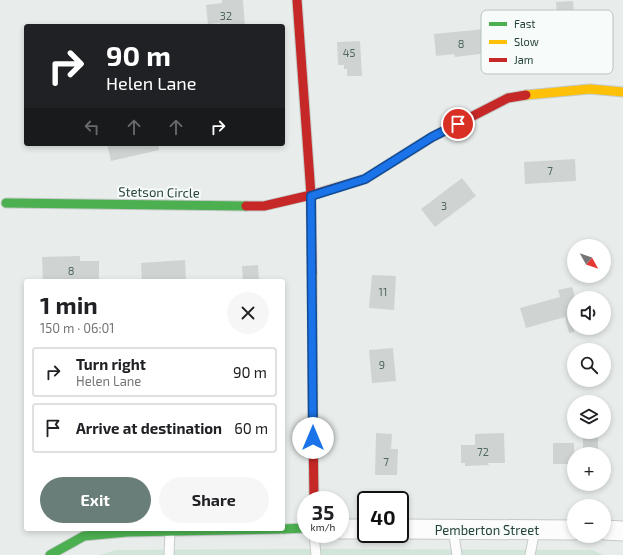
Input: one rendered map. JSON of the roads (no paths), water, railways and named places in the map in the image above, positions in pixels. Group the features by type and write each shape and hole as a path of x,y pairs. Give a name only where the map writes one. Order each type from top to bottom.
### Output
{"street":[{"path":"297,0 311,196 314,491"},
{"name":"Stetson Circle","path":"6,203 264,206 311,196 365,179 432,137 508,98 541,92 590,89 623,92"},
{"path":"285,529 297,528"},
{"name":"Pemberton Street","path":"409,529 567,530"},
{"path":"611,530 623,530"},
{"path":"50,555 84,536 132,531 170,531"}],"lane":[{"path":"453,529 457,555"},
{"path":"530,555 535,530"},
{"path":"170,531 170,555"},
{"path":"315,543 316,555"}]}
